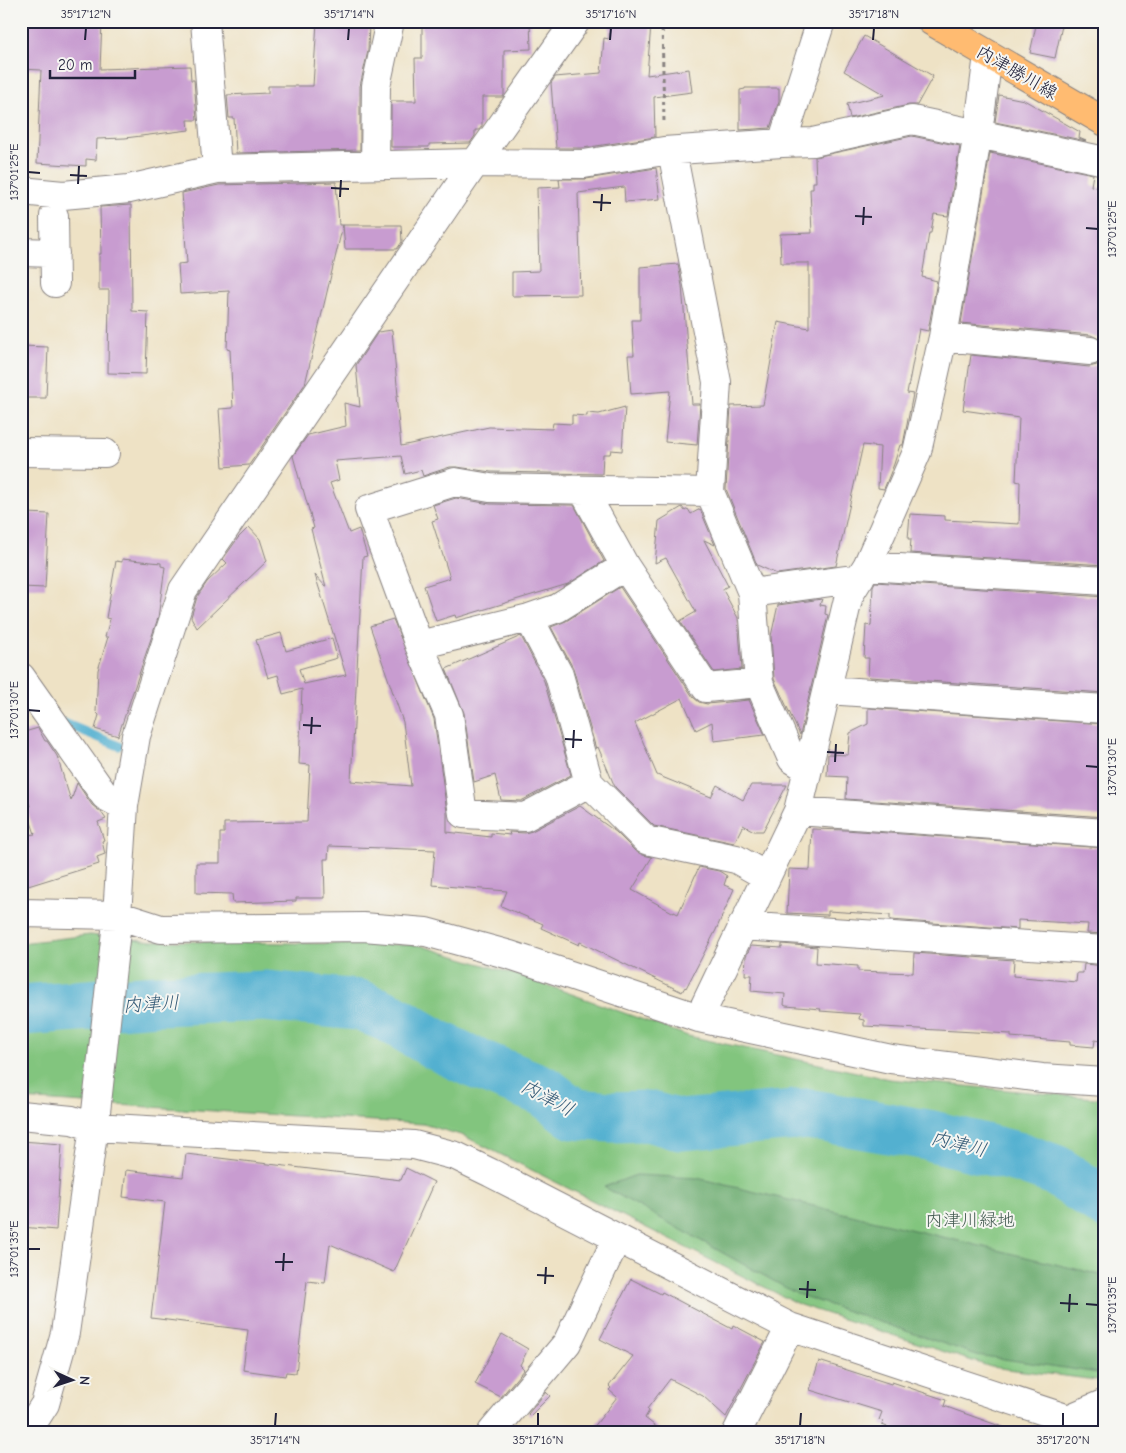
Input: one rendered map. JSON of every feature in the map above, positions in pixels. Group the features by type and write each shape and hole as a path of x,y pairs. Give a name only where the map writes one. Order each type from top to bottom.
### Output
{"main road":[{"name":"内津勝川線","path":"931,21 1105,122"}],"street":[{"path":"205,21 217,170"},
{"path":"375,165 376,86 390,21"},
{"path":"27,1432 45,1404 65,1334 95,1120 116,923 124,806 136,736 183,590 474,163 576,21"},
{"path":"782,142 821,21"},
{"path":"699,1018 798,811 849,595 864,572 917,452 943,337 978,133 988,55"},
{"path":"21,191 63,195 129,189 217,170 474,163 584,164 668,151 782,142 814,142 912,120 1105,161"},
{"path":"668,151 717,382 710,492 752,593 759,682 792,759 808,769"},
{"path":"54,216 55,283"},
{"path":"21,252 54,253"},
{"path":"943,337 1090,351"},
{"path":"21,452 105,453"},
{"path":"590,783 525,817 463,814 449,715 419,645 370,510 454,482 490,488 710,492"},
{"path":"583,490 625,566 706,688 759,682"},
{"path":"419,645 529,618 558,608 625,566"},
{"path":"752,593 864,572 1105,581"},
{"path":"529,618 559,675 590,783 646,840 736,859 766,876"},
{"path":"21,677 105,796 124,806"},
{"path":"827,690 1105,709"},
{"path":"798,811 1105,833"},
{"path":"21,925 34,913 161,929 363,927 426,932 510,955 699,1018 891,1060 1042,1078 1105,1082"},
{"path":"742,926 1105,950"},
{"path":"21,1115 414,1145 456,1156 491,1172 790,1327 1105,1430"},
{"path":"492,1432 567,1343 617,1238"},
{"path":"737,1432 790,1327"},
{"path":"1068,1419 1105,1403"}],"path":[{"path":"662,21 668,151"}],"green space":[{"name":"内津川緑地","path":"90,935 153,941 419,945 530,979 688,1036 889,1079 1105,1099 1105,1381 991,1367 800,1305 464,1136 423,1124 21,1099 21,943"},
{"path":"636,1175 697,1178 1105,1276 1105,1374 977,1355 797,1294 604,1187"}],"building":[{"path":"25,21 102,21 100,69 190,66 191,80 194,80 197,120 188,120 189,130 125,138 97,139 96,160 86,159 86,166 37,163 41,70 21,69 21,34 24,35"},
{"path":"317,21 369,21 368,51 360,86 360,150 236,153 234,118 229,118 227,95 268,93 268,86 313,86"},
{"path":"422,21 530,21 531,49 504,50 504,95 503,97 482,97 482,126 479,130 475,130 475,136 470,143 429,144 429,147 391,147 391,101 416,101 415,58 422,58"},
{"path":"610,21 651,24 647,75 689,69 692,92 654,97 655,137 583,148 556,148 551,83 555,77 601,73 604,38 609,39"},
{"path":"1037,21 1063,21 1055,58 1030,53"},
{"path":"864,36 933,76 917,105 909,105 850,118 847,104 885,95 844,71"},
{"path":"745,88 779,88 779,101 770,128 740,130 740,90"},
{"path":"999,95 1024,100 1080,132 1079,138 1086,141 995,122"},
{"path":"912,136 960,146 948,216 934,214 931,233 929,233 922,277 937,281 928,331 919,329 907,393 913,394 903,445 900,445 884,489 878,488 880,447 863,445 836,566 777,574 757,565 726,489 731,406 763,405 778,322 809,328 809,263 781,263 780,234 812,233 810,189 813,189 813,182 816,182 815,157"},
{"path":"990,153 1093,174 1091,186 1105,189 1105,347 1099,339 1091,335 961,323"},
{"path":"656,168 660,199 625,202 624,187 578,193 581,295 512,296 512,272 539,271 537,188 560,187 559,179 586,179"},
{"path":"336,182 339,225 343,225 305,384 249,465 223,467 219,409 233,408 230,350 227,349 229,291 180,294 178,264 187,263 182,193 219,185"},
{"path":"131,205 132,311 148,312 146,374 108,373 109,290 99,290 99,254 101,254 100,207"},
{"path":"343,225 401,225 402,242 397,249 345,249"},
{"path":"678,264 682,286 692,404 700,404 697,445 665,442 670,391 631,394 628,355 634,355 632,320 640,320 640,267"},
{"path":"392,330 401,446 489,427 552,429 553,423 572,424 572,415 587,416 587,413 599,414 625,407 622,451 611,450 610,454 603,454 602,474 491,472 450,467 423,476 421,470 405,474 401,456 335,461 339,480 330,483 349,533 359,529 367,556 363,557 351,781 411,786 403,722 370,626 393,619 434,719 447,812 447,832 491,837 491,833 510,835 509,832 525,833 580,806 616,832 635,851 652,857 632,890 674,913 678,914 699,867 719,871 727,876 724,885 734,889 716,930 686,988 682,992 580,942 579,945 541,928 543,924 501,906 507,891 432,885 435,850 329,846 328,859 324,859 325,898 296,898 296,901 233,903 232,894 196,893 196,863 220,863 220,833 224,833 224,823 307,822 310,765 299,764 302,689 283,694 278,675 268,678 256,640 281,633 286,651 332,638 337,658 299,669 304,684 346,675 315,575 326,587 311,529 314,528 293,456 308,435 346,426 344,403 360,407 356,365 378,332"},
{"path":"21,346 48,347 46,398 21,398"},
{"path":"971,355 1089,367 1097,365 1105,355 1105,565 910,553 911,539 908,539 910,514 945,516 945,520 1019,524 1020,482 1016,481 1019,418 963,410"},
{"path":"456,498 490,504 574,505 604,561 568,584 456,618 455,615 436,621 424,586 450,578 432,521 438,519 433,505"},
{"path":"682,507 685,511 688,509 691,514 700,509 715,545 704,540 728,586 723,590 738,618 742,669 714,672 680,621 696,612 666,558 655,563 659,521"},
{"path":"27,513 49,514 45,588 21,587 21,515 27,515"},
{"path":"249,527 260,539 267,561 197,628 191,617 197,597 207,582 227,563 223,559 238,538"},
{"path":"122,559 161,563 161,566 165,567 158,618 118,736 95,729 99,715 96,712 98,670 108,637 105,637 110,619 106,618 116,561 122,562"},
{"path":"875,582 1105,597 1105,693 870,677 868,676 869,658 864,658 866,625 871,626 873,586"},
{"path":"620,587 693,697 699,702 707,704 749,700 765,735 714,741 712,722 696,730 682,698 635,723 657,775 711,797 717,785 743,800 751,785 787,785 763,831 754,831 743,825 734,843 654,826 615,787 598,747 596,749 573,668 551,627 566,621"},
{"path":"822,599 820,605 826,606 825,614 828,615 800,735 774,679 771,636 778,605"},
{"path":"521,636 544,681 571,775 521,801 501,800 495,775 474,782 464,713 446,669"},
{"path":"868,708 1105,724 1105,817 846,799 847,777 827,776 828,754 848,755 850,733 868,724"},
{"path":"38,728 45,741 47,741 57,756 71,801 77,783 92,805 106,819 98,822 104,840 102,841 105,854 97,857 99,864 25,887 21,863 21,836 35,834 26,807 30,806 21,777 21,772 27,770 21,750 21,733"},
{"path":"812,829 1105,848 1105,934 1087,933 1088,924 1018,920 1018,929 890,920 890,915 828,911 828,915 787,913 789,869 810,870"},
{"path":"782,944 817,947 816,963 858,966 858,971 913,973 914,953 1014,960 1013,976 1076,982 1077,973 1083,973 1084,964 1105,966 1105,1039 1102,1038 1101,1041 1095,1040 1094,1047 1070,1045 1070,1042 1011,1037 1011,1034 864,1026 864,1020 859,1019 860,1014 786,1006 784,1005 785,994 751,991 752,975 745,975 746,956 751,946 782,948"},
{"path":"21,1141 62,1144 56,1230 21,1227"},
{"path":"186,1154 401,1180 406,1168 434,1182 394,1272 330,1244 325,1283 307,1281 296,1373 286,1372 285,1376 243,1370 248,1330 151,1318 165,1202 123,1197 126,1170 183,1177"},
{"path":"631,1279 661,1294 662,1292 732,1329 733,1325 765,1342 726,1417 703,1396 670,1379 647,1409 649,1411 645,1418 663,1432 590,1432 617,1397 609,1390 611,1388 609,1386 633,1356 600,1339"},
{"path":"502,1334 528,1349 520,1365 524,1369 501,1397 475,1384"},
{"path":"819,1361 946,1400 944,1406 1008,1429 1007,1432 901,1432 882,1425 883,1421 879,1420 882,1412 810,1390"},
{"path":"546,1392 550,1396 530,1416 528,1414"}],"waterway":[{"path":"21,707 36,711"},
{"path":"64,723 119,746"},
{"name":"内津川","path":"21,1010 158,1000 265,996 359,1005 391,1018 437,1045 470,1061 544,1091 574,1114 611,1117 648,1116 680,1125 807,1114 928,1135 1021,1158 1055,1170 1105,1203"}]}
